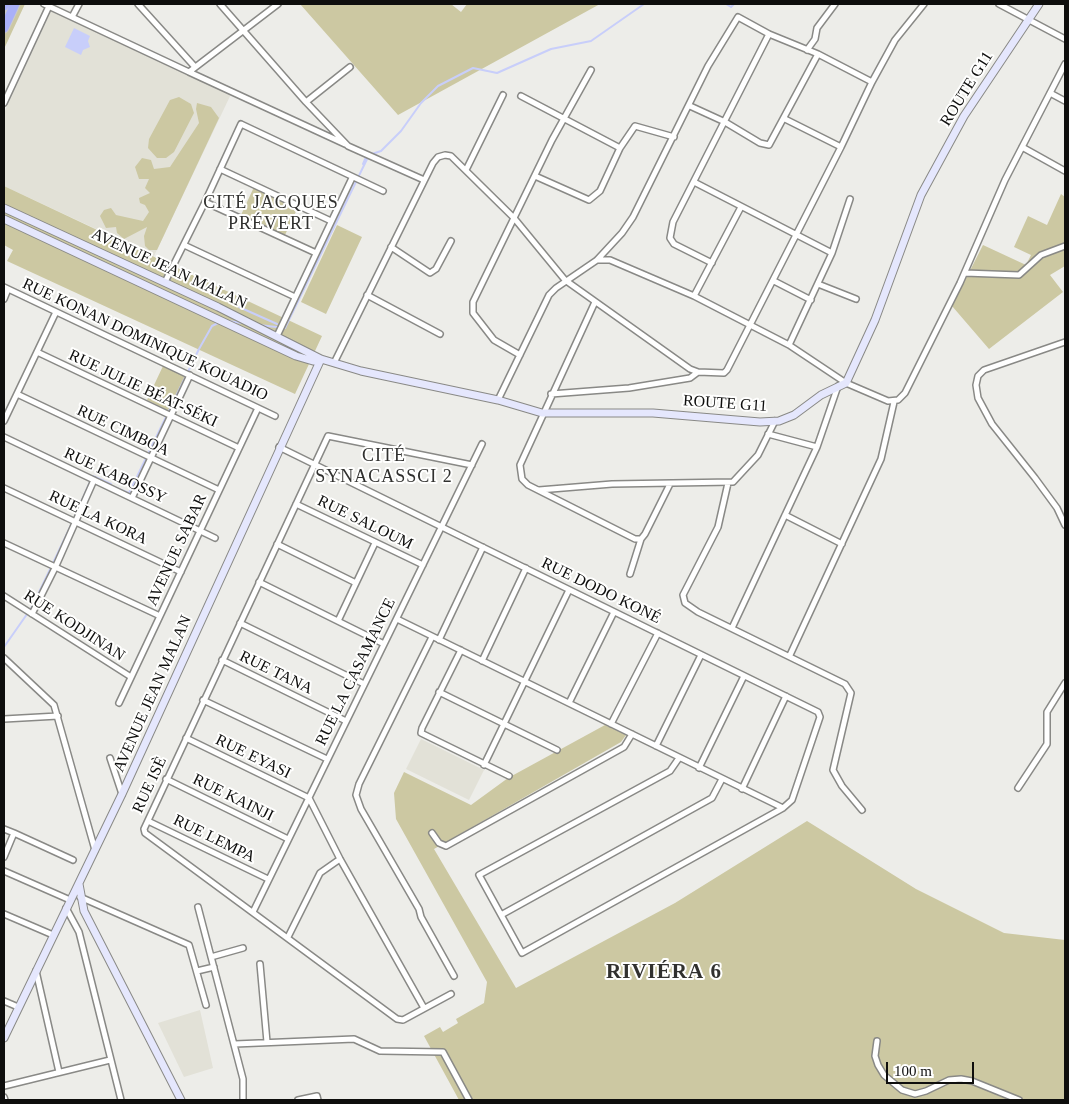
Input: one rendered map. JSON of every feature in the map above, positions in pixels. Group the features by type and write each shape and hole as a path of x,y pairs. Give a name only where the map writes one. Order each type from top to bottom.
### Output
{"highway":[{"path":"4,28 15,4"}],"main road":[{"name":"ROUTE G11","path":"321,359 498,400 542,413 661,413 760,422 775,421 794,415 819,396 846,383 875,320 921,195 964,116 1039,4"},
{"name":"AVENUE JEAN MALAN","path":"4,208 165,282 321,359"},
{"name":"AVENUE JEAN MALAN","path":"4,219 296,356 313,361 321,359"},
{"name":"AVENUE JEAN MALAN","path":"4,1038 122,794 321,359"},
{"path":"78,884 84,911 181,1100"}],"street":[{"path":"4,103 48,4 189,72 424,180"},
{"path":"72,17 79,4"},
{"path":"138,4 195,67"},
{"path":"220,4 306,102 348,146"},
{"path":"189,72 278,4"},
{"path":"806,50 815,39 816,28 835,4"},
{"path":"334,363 424,180 438,157 446,154 451,156 466,170 514,218 566,280 698,372 726,372 842,147 872,82 895,40 924,4"},
{"path":"999,4 1065,39"},
{"path":"498,400 550,295 566,280 597,260 622,233 633,217 690,106 708,66 738,17 769,34 818,54 872,82"},
{"path":"712,263 674,244 670,238 673,222 769,34"},
{"path":"690,106 725,122 760,143 769,145 785,119 818,54"},
{"path":"790,655 881,459 894,402 905,393 965,273 1005,180 1065,64"},
{"path":"306,102 350,67"},
{"path":"520,355 494,340 473,313 472,308 535,176 592,70"},
{"path":"1050,93 1065,101"},
{"path":"466,170 503,95"},
{"path":"522,96 564,120 620,148"},
{"path":"785,119 842,147"},
{"path":"165,282 241,124 383,191"},
{"path":"535,176 589,200 600,190 620,148 635,126 674,137"},
{"path":"1022,146 1065,171"},
{"path":"220,169 331,221"},
{"path":"276,336 352,178"},
{"path":"694,182 832,253"},
{"path":"789,345 832,253 850,199"},
{"path":"205,202 316,253"},
{"path":"694,296 741,207"},
{"path":"391,247 430,273 436,269 451,240"},
{"path":"184,245 295,297"},
{"path":"965,273 1019,275 1042,255 1065,246"},
{"path":"597,260 610,260 694,296 789,345 846,383 894,402"},
{"path":"774,281 811,300"},
{"path":"818,284 856,299"},
{"path":"4,299 6,288"},
{"name":"RUE KONAN DOMINIQUE KOUADIO","path":"6,288 275,416"},
{"path":"367,295 440,334"},
{"path":"595,302 542,413 520,465 522,479 528,485 635,539 641,539"},
{"path":"4,421 56,312"},
{"path":"1065,342 984,370 976,380 978,398 992,424 1057,508 1065,525"},
{"name":"RUE JULIE BÉAT-SÉKI","path":"36,352 239,448"},
{"path":"551,394 629,388 690,378 698,372"},
{"path":"132,498 190,376"},
{"path":"732,628 817,447 838,386"},
{"name":"RUE CIMBOA","path":"17,394 219,490"},
{"name":"AVENUE SABAR","path":"119,703 258,408"},
{"path":"539,490 612,484 733,482 742,475 758,455 775,421"},
{"path":"768,434 817,447"},
{"name":"RUE ISÈ","path":"450,994 403,1020 397,1020 288,937 145,833 148,821 166,779 328,436 472,465"},
{"name":"RUE KABOSSY","path":"4,437 215,538"},
{"name":"RUE LA CASAMANCE","path":"253,912 482,444"},
{"name":"RUE DODO KONÉ","path":"280,447 818,712 820,717 792,800 783,808"},
{"path":"32,614 55,568 94,480"},
{"path":"728,483 714,538 683,595 685,603 698,612 790,655 845,684 851,693 833,770 842,786 862,810"},
{"path":"630,574 641,539 670,484"},
{"name":"RUE LA KORA","path":"4,488 181,572"},
{"name":"RUE SALOUM","path":"296,504 423,565"},
{"path":"785,515 842,544"},
{"path":"4,543 160,616"},
{"path":"338,621 375,543"},
{"path":"277,544 356,583"},
{"path":"439,640 483,547"},
{"path":"482,661 526,568"},
{"path":"259,582 384,644"},
{"path":"484,765 526,682 569,590"},
{"name":"RUE KODJINAN","path":"4,596 131,677"},
{"path":"569,703 614,612"},
{"path":"397,619 783,808"},
{"path":"240,623 364,684"},
{"path":"612,724 658,633"},
{"path":"432,637 359,784 356,795 361,809 419,909 454,976"},
{"path":"461,650 421,733 509,776"},
{"path":"656,746 701,655"},
{"path":"4,658 54,705 94,850"},
{"name":"RUE TANA","path":"222,660 346,721"},
{"path":"699,768 744,676"},
{"path":"1018,788 1048,744 1047,712 1065,683"},
{"path":"440,692 557,750"},
{"path":"742,789 786,696"},
{"path":"204,700 327,760"},
{"path":"4,720 58,716"},
{"path":"432,833 439,843 446,846 624,748 632,734"},
{"name":"RUE EYASI","path":"186,738 308,798"},
{"path":"110,758 122,794"},
{"path":"679,758 670,772 479,875 522,954 783,808"},
{"name":"RUE KAINJI","path":"166,779 288,839"},
{"path":"501,915 712,798 722,779"},
{"path":"308,798 424,1008"},
{"name":"RUE LEMPA","path":"148,821 268,879"},
{"path":"4,829 73,860"},
{"path":"4,857 14,833"},
{"path":"288,937 320,873 340,859"},
{"path":"4,871 70,900"},
{"path":"80,896 189,945 206,1005"},
{"path":"198,907 243,1078 242,1100"},
{"path":"66,908 80,932 121,1100"},
{"path":"4,914 53,936"},
{"path":"211,957 243,948"},
{"path":"260,964 267,1042"},
{"path":"197,971 214,967"},
{"path":"36,970 59,1072"},
{"path":"4,1001 18,1007"},
{"path":"235,1044 354,1039 380,1051 443,1052 469,1100"},
{"path":"877,1041 875,1056 878,1065 884,1075 902,1090 914,1094 926,1091 949,1080 961,1079 972,1080 1019,1100"},
{"path":"4,1086 110,1060"},
{"path":"298,1100 317,1096 318,1100"}],"shaded area":[{"path":"4,4 25,4 4,49"},
{"path":"300,4 451,4 461,12 467,4 600,4 398,115"},
{"path":"52,9 232,92 154,256 4,186 4,113"},
{"path":"179,97 191,104 194,113 174,152 166,158 157,158 148,148 149,139 170,100"},
{"path":"197,103 211,107 219,118 157,250 149,250 145,246 144,236 147,227 124,239 117,233 116,227 106,228 100,216 104,210 111,208 116,215 143,221 149,212 145,205 140,203 139,198 150,193 145,188 149,179 139,179 135,167 142,158 151,160 154,169 170,167 199,123 196,109"},
{"path":"4,186 322,336 295,394 7,261 13,250 4,245"},
{"path":"254,187 298,207 285,235 241,215"},
{"path":"1061,194 1065,197 1065,266 1050,275 1063,292 989,349 952,306 983,245 1026,265 1031,255 1014,247 1028,216 1047,225"},
{"path":"337,225 362,237 326,314 301,302"},
{"path":"163,366 185,377 169,411 147,400"},
{"path":"605,725 626,735 621,742 434,849 516,988 675,903 807,821 916,889 1004,933 1065,940 1065,1100 459,1100 424,1036 440,1027 443,1032 458,1023 456,1019 484,1003 487,982 396,819 394,793 404,772 471,805 508,778"},
{"path":"421,739 484,770 469,800 406,769"},
{"path":"200,1010 213,1068 184,1077 158,1023"}],"water":[{"path":"74,28 90,36 88,41 90,47 83,50 81,55 65,47"}],"waterway":[{"path":"259,325 285,328 369,155 381,151 401,131 421,103 438,86 473,68 497,73 551,49 591,41 644,4"},
{"path":"726,4 731,7 734,4"},
{"path":"363,164 366,157"},
{"path":"239,307 277,324"},
{"path":"229,321 242,323"},
{"path":"109,485 129,493 199,349 212,326 220,322"},
{"path":"93,476 111,484"},
{"path":"75,516 90,482"},
{"path":"4,647 32,607 73,521"}],"district":[{"name":"CITÉ JACQUES PRÉVERT","path":"271,213"},
{"name":"CITÉ SYNACASSCI 2","path":"384,466"},
{"name":"RIVIÉRA 6","path":"664,973"}]}
